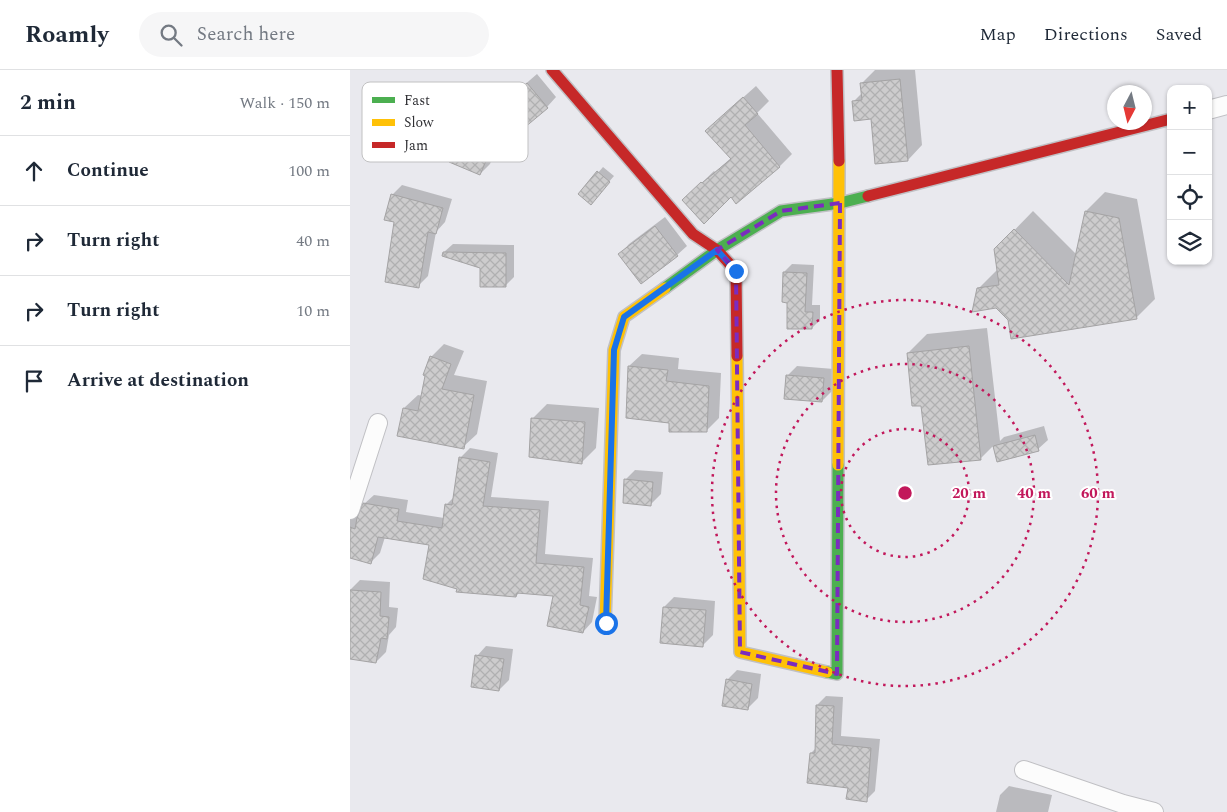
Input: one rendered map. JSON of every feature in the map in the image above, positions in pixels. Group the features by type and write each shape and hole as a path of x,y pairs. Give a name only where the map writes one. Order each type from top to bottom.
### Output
{"street":[{"path":"552,70 693,234 717,250 736,271 740,652 837,674 840,203 837,70"},
{"path":"1212,109 1227,105"},
{"path":"606,623 614,350 624,317 717,250 781,211 840,203 1167,120"},
{"path":"350,510 378,423"},
{"path":"1024,770 1123,804 1154,812"}],"highlighted area":[{"path":"840,203 837,674 740,652 736,271 717,250 781,211"}],"building":[{"path":"900,79 908,161 875,164 871,119 854,121 852,101 862,100 860,83"},
{"path":"528,84 548,108 528,125"},
{"path":"743,97 758,114 745,125 780,167 736,204 731,197 704,224 682,200 701,182 731,159 705,131"},
{"path":"449,162 485,162 480,175"},
{"path":"597,171 610,182 591,205 578,194"},
{"path":"391,194 443,208 436,234 428,232 419,288 385,282 394,222 384,220"},
{"path":"1085,211 1119,218 1137,319 1011,339 1008,320 996,308 972,312 977,288 999,285 994,249 1014,229 1069,285"},
{"path":"655,226 678,256 641,284 618,254"},
{"path":"443,252 506,253 506,287 480,287 480,268 442,256"},
{"path":"783,272 807,273 805,312 813,312 812,329 787,329 787,303 782,302"},
{"path":"969,346 981,460 928,465 921,406 912,406 907,353"},
{"path":"430,356 451,364 442,389 474,395 464,449 397,436 403,408 418,411 425,376 423,375"},
{"path":"628,366 668,370 666,381 709,386 707,432 669,432 669,423 626,418"},
{"path":"786,375 824,378 822,402 784,399"},
{"path":"531,418 585,422 582,464 529,457"},
{"path":"1035,435 1039,451 997,462 993,446"},
{"path":"459,457 490,462 483,506 540,510 536,563 584,567 580,605 589,607 583,633 547,626 553,596 517,593 516,597 456,592 457,589 423,579 429,545 378,537 371,564 350,558 350,527 355,529 363,503 399,509 397,521 442,528 445,504 452,505"},
{"path":"624,479 653,482 651,506 623,503"},
{"path":"350,590 381,592 380,616 389,617 387,639 381,638 376,663 350,659"},
{"path":"663,607 706,610 703,647 660,643"},
{"path":"475,655 504,659 499,691 471,687"},
{"path":"726,679 752,684 748,710 722,706"},
{"path":"816,705 834,706 832,744 871,748 867,802 846,799 848,788 807,783 810,753 815,753"}],"traffic: fast":[{"path":"665,288 717,250 781,211 840,203 868,196"},
{"path":"827,672 837,674 838,465"}],"traffic: slow":[{"path":"838,465 839,161"},
{"path":"605,623 614,350 624,317 665,288"},
{"path":"737,356 740,652 827,672"}],"traffic: jam":[{"path":"552,70 693,234 717,250 736,271 737,356"},
{"path":"837,70 839,161"},
{"path":"868,196 1167,120"}],"route":[{"path":"606,623 614,350 624,317 717,250 736,271"}]}
